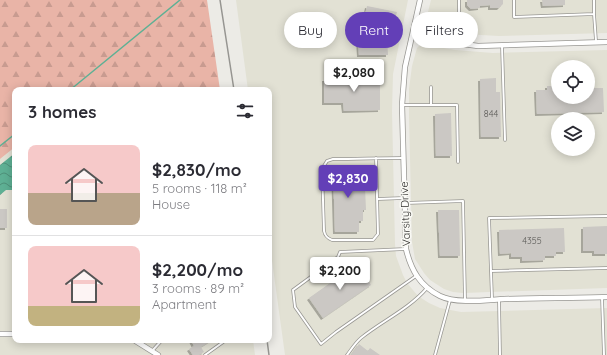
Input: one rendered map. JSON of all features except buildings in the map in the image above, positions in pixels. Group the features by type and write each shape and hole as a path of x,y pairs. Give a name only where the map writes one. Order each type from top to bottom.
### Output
{"street":[{"name":"Varsity Drive","path":"417,12 420,0"},
{"path":"478,46 607,42"},
{"name":"Varsity Drive","path":"411,43 406,67 402,105 406,249 409,262 416,276 427,288 441,297 451,299 492,300 604,297"},
{"path":"0,334 12,334"},
{"path":"139,343 158,355"}],"lane":[{"path":"459,0 459,12"},
{"path":"514,0 514,16 594,14"},
{"path":"594,0 596,42"},
{"path":"502,46 505,140"},
{"path":"431,87 432,105"},
{"path":"402,105 457,105 458,162"},
{"path":"376,158 378,234 373,240 332,240 328,238 325,235 322,170 324,164 333,159 376,158 404,158"},
{"path":"377,199 463,201 465,300"},
{"path":"492,300 489,218 607,216"},
{"path":"406,249 340,252 338,257 293,290 295,307 321,344 416,276"},
{"path":"491,271 607,268"},
{"path":"347,355 359,339 396,314 422,294 427,288"},
{"path":"604,297 604,355"},
{"path":"435,355 451,299"},
{"path":"499,299 500,355"},
{"path":"152,351 159,343"},
{"path":"204,355 222,343"}],"shaded area":[{"path":"236,0 408,0 403,25 403,12 345,12 345,48 398,48 393,74 392,111 395,244 396,256 407,283 418,296 429,303 440,308 461,312 607,308 607,355 285,355 272,261 272,87 248,87"},
{"path":"431,0 607,0 607,33 499,36 478,35 478,12 428,12"},
{"path":"417,48 444,48 493,53 607,50 607,288 463,293 444,289 430,280 415,259 412,242 409,89 412,66"},
{"path":"12,149 12,343 253,343 255,355 0,355 0,159"}],"green space":[{"path":"0,0 207,0 220,87 12,87 12,149 0,159"}],"water":[{"path":"12,155 12,190 6,190 0,195 0,165"}],"waterway":[{"path":"74,87 180,0"},
{"path":"0,146 12,136"}],"railway":[{"path":"220,0 234,87"},
{"path":"267,343 269,355"}]}
